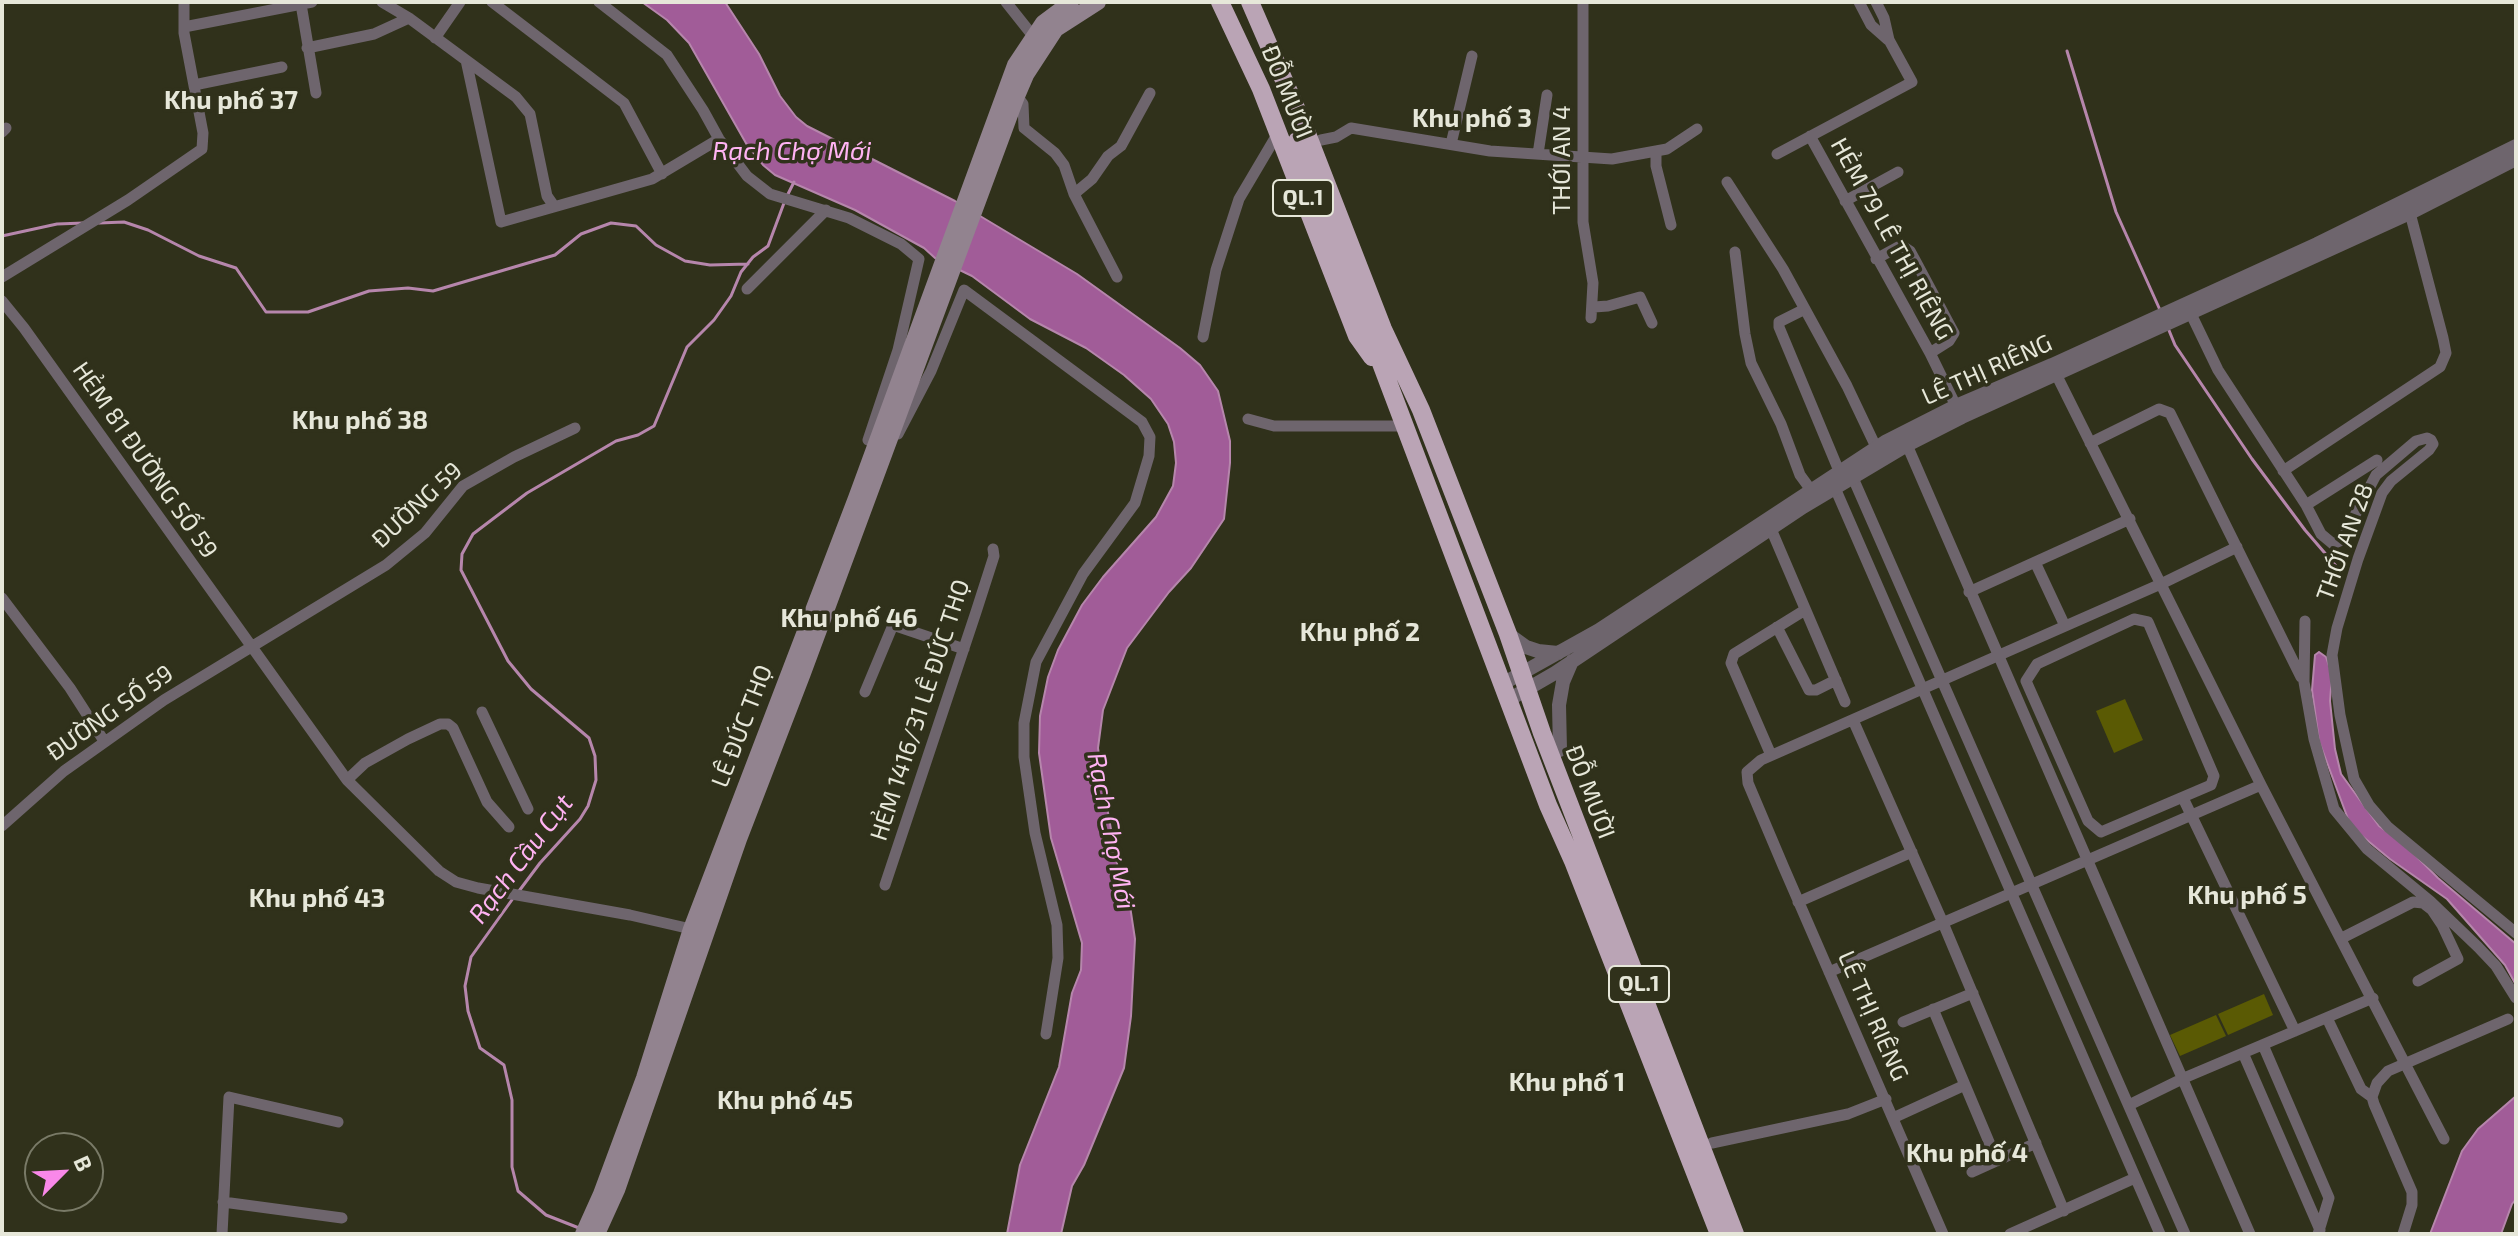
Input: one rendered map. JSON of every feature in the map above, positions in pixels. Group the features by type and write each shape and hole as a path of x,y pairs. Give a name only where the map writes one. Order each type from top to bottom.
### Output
{"highway":[{"name":"QL.1","path":"1250,2 1301,118 1377,331"},
{"name":"ĐỖ MƯỜI","path":"1262,2 1321,140 1393,324 1403,367 1508,634 1542,733 1735,1234"},
{"name":"ĐỖ MƯỜI","path":"1229,7 1357,336 1385,376"},
{"name":"QL.1","path":"1229,7 1276,85 1377,331"},
{"name":"ĐỖ MƯỜI","path":"1377,331 1403,367"},
{"name":"ĐỖ MƯỜI","path":"1377,331 1385,376 1548,805 1573,861 1719,1234"},
{"name":"QL.1","path":"1542,733 1560,750"},
{"name":"ĐỖ MƯỜI","path":"1560,750 1747,1234"},
{"name":"ĐỖ MƯỜI","path":"1548,805 1569,885 1706,1234"}],"main road":[{"path":"978,182 1017,96 1043,23 1071,2"},
{"path":"942,283 1015,65 1038,41 1098,2"},
{"path":"1206,2 1229,7"},
{"name":"LÊ ĐỨC THỌ","path":"787,695 888,444 942,283"},
{"name":"LÊ ĐỨC THỌ","path":"607,1196 644,1078 942,283"},
{"path":"583,1234 607,1196"},
{"path":"597,1234 607,1196"}],"street":[{"path":"2,277 202,149 204,141 184,27 184,2"},
{"path":"382,2 409,18 516,97 530,114 547,196 554,206"},
{"path":"435,38 460,2"},
{"path":"492,2 624,103 662,174"},
{"path":"599,2 667,55 719,139 747,176 770,194 805,207 826,210 901,244 919,259 898,350 868,440"},
{"path":"1006,2 1038,41"},
{"name":"THỚI AN 4","path":"1583,2 1583,222 1593,283 1592,312 1640,297 1652,323"},
{"path":"1859,2 1871,25 1889,40"},
{"path":"1777,154 1912,82 1889,40 1876,2"},
{"path":"184,27 306,3 307,48 316,93"},
{"path":"307,48 374,34 409,18"},
{"path":"1451,144 1472,56"},
{"path":"466,60 501,222 662,174 719,139"},
{"path":"194,85 282,67"},
{"path":"1074,194 1121,146 1150,93"},
{"path":"1538,154 1547,95"},
{"path":"1017,96 1023,104 1024,128 1055,153 1064,165 1074,194 1117,277"},
{"path":"1321,140 1336,137 1351,128 1490,151 1612,159 1656,153 1697,129"},
{"path":"1203,337 1216,270 1239,199 1278,133"},
{"name":"HẺM 79 LÊ THỊ RIÊNG","path":"1810,136 1956,406"},
{"name":"LÊ THỊ RIÊNG","path":"2183,314 2516,146"},
{"path":"1656,153 1656,166 1671,225"},
{"name":"LÊ THỊ RIÊNG","path":"1525,682 1559,653 1599,630 1811,490 2054,371 2410,213 2516,159"},
{"path":"1845,201 1898,172"},
{"path":"1727,182 1783,269 1847,386 1876,447"},
{"path":"747,289 826,210"},
{"path":"2283,471 2440,367 2446,353 2435,300 2410,213"},
{"path":"1876,259 1898,247 1910,251 1954,333 1949,341 1930,353"},
{"path":"1735,252 1751,363 1781,424 1800,475 1811,490"},
{"name":"LÊ ĐỨC THỌ","path":"888,444 896,439 931,371 964,290 1142,422 1150,437 1149,456 1135,503 1083,574 1036,662 1024,723 1024,757 1035,833 1057,925 1058,958 1046,1034"},
{"name":"HẺM 81 ĐƯỜNG SỐ 59","path":"2,301 34,341 347,780 439,871 456,882 699,929"},
{"path":"1805,309 1779,322 1779,327 1943,681 2185,1234"},
{"name":"THỚI AN 28","path":"2183,314 2306,505 2321,534 2333,544 2338,543 2376,475 2416,441 2431,440 2433,444 2429,450 2391,481 2382,493 2358,559 2332,655 2340,715 2354,779 2369,805 2388,827 2516,933"},
{"path":"2054,371 2163,583 2261,785 2444,1139"},
{"name":"LÊ THỊ RIÊNG","path":"1504,685 1525,682 1572,661 1835,488 1876,447 1956,406 2054,371"},
{"path":"2090,443 2159,409 2170,413 2304,682"},
{"path":"1248,419 1274,426 1404,426"},
{"name":"ĐƯỜNG 59","path":"250,647 386,565 425,533 463,486 575,428"},
{"path":"1907,445 2250,1234"},
{"path":"2306,505 2377,460"},
{"path":"1835,488 2160,1234"},
{"path":"1969,592 2130,519"},
{"path":"1771,529 1845,702"},
{"path":"1805,610 1734,654 1731,663 1771,755 2163,583 2237,547"},
{"name":"HẺM 1416/31 LÊ ĐỨC THỌ","path":"885,885 994,556 993,549"},
{"path":"2035,562 2065,626"},
{"path":"2,598 70,688 104,741"},
{"path":"2134,619 2148,622 2214,776 2211,785 2183,798 2101,832 2088,821 2026,681 2037,664 2134,619"},
{"name":"THỚI AN 28","path":"2305,621 2304,682 2314,739 2334,809 2367,849 2430,901 2496,966 2516,998"},
{"path":"865,692 893,625 964,649"},
{"path":"1777,627 1809,690 1816,690 1836,680"},
{"path":"1508,634 1526,647 1559,653"},
{"name":"ĐƯỜNG SỐ 59","path":"2,826 104,741 250,647"},
{"path":"1560,750 1559,705 1563,682 1572,661"},
{"path":"482,712 528,809"},
{"path":"1853,720 1943,923 2064,1211"},
{"path":"347,780 365,763 408,739 440,724 448,724 453,728 487,802 509,827"},
{"name":"LÊ THỊ RIÊNG","path":"1771,755 1747,772 1748,783 1943,1234"},
{"path":"1829,972 2261,785"},
{"path":"2183,798 2295,1031"},
{"path":"1798,902 1912,852"},
{"path":"2342,938 2413,902 2423,903 2442,925 2458,959 2418,981"},
{"path":"1903,1022 1973,993"},
{"path":"2129,1105 2184,1078 2373,998"},
{"path":"1933,1009 1997,1161"},
{"path":"2327,1018 2361,1089 2372,1097 2412,1192 2412,1205 2403,1234"},
{"path":"2372,1097 2381,1075 2508,1019"},
{"path":"2263,1045 2329,1198 2319,1232"},
{"path":"2243,1053 2319,1232"},
{"path":"1893,1118 1965,1085"},
{"path":"222,1234 229,1097 338,1122"},
{"path":"1712,1143 1826,1120 1886,1099"},
{"path":"1972,1172 2036,1143"},
{"path":"2010,1234 2024,1231 2135,1178"},
{"path":"223,1202 342,1218"}],"shaded area":[{"path":"2125,699 2143,740 2114,753 2096,711"},
{"path":"2264,994 2273,1015 2228,1035 2218,1014"},
{"path":"2216,1015 2226,1036 2180,1056 2170,1035"}],"water":[{"name":"Rạch Chợ Mới","path":"642,2 725,2 759,54 780,96 807,126 955,201 1077,274 1180,348 1200,365 1218,391 1230,441 1224,519 1191,568 1127,648 1103,710 1098,748 1118,869 1130,906 1135,939 1131,1016 1124,1068 1084,1165 1072,1186 1061,1234 1007,1234 1020,1165 1059,1067 1072,993 1081,970 1082,943 1051,838 1039,753 1040,716 1048,677 1058,650 1082,605 1156,517 1173,486 1176,463 1168,424 1151,399 1086,348 1030,319 972,276 935,258 924,248 855,210 775,175 747,145 689,43 667,20"},
{"path":"2319,652 2326,657 2332,675 2330,701 2341,774 2379,826 2404,844 2438,878 2516,944 2516,985 2505,965 2447,899 2351,827 2319,741 2312,690 2315,655"},
{"path":"2516,1096 2516,1199 2501,1234 2430,1234 2462,1151 2478,1129"}],"waterway":[{"path":"2067,51 2116,212 2160,310"},
{"name":"Rạch Cầu Cụt","path":"787,196 794,182"},
{"name":"Rạch Cầu Cụt","path":"519,891 588,806 596,780 595,756 589,738 531,689 508,661 461,570 462,554 473,534 527,493 616,441 638,435 654,426 687,347 714,320 753,257 768,246 784,203"},
{"path":"99,223 124,222 148,230 199,256 236,268 266,312 308,312 369,291 408,288 433,291 555,255 581,234 611,223 636,226 656,245 685,261 710,265 748,264"},
{"path":"2,236 57,224 84,223"},
{"path":"2168,328 2175,345 2252,459 2336,566"},
{"name":"Rạch Cầu Cụt","path":"514,897 471,957 465,986 468,1011 480,1048 504,1065 512,1100 512,1167 518,1191 546,1215 579,1228"}],"district":[{"name":"Khu phố 37","path":"231,100"},
{"name":"Khu phố 3","path":"1472,118"},
{"name":"Khu phố 38","path":"360,420"},
{"name":"Khu phố 46","path":"849,618"},
{"name":"Khu phố 2","path":"1360,632"},
{"name":"Khu phố 5","path":"2247,895"},
{"name":"Khu phố 43","path":"317,898"},
{"name":"Khu phố 1","path":"1567,1082"},
{"name":"Khu phố 45","path":"785,1100"},
{"name":"Khu phố 4","path":"1967,1153"}]}
